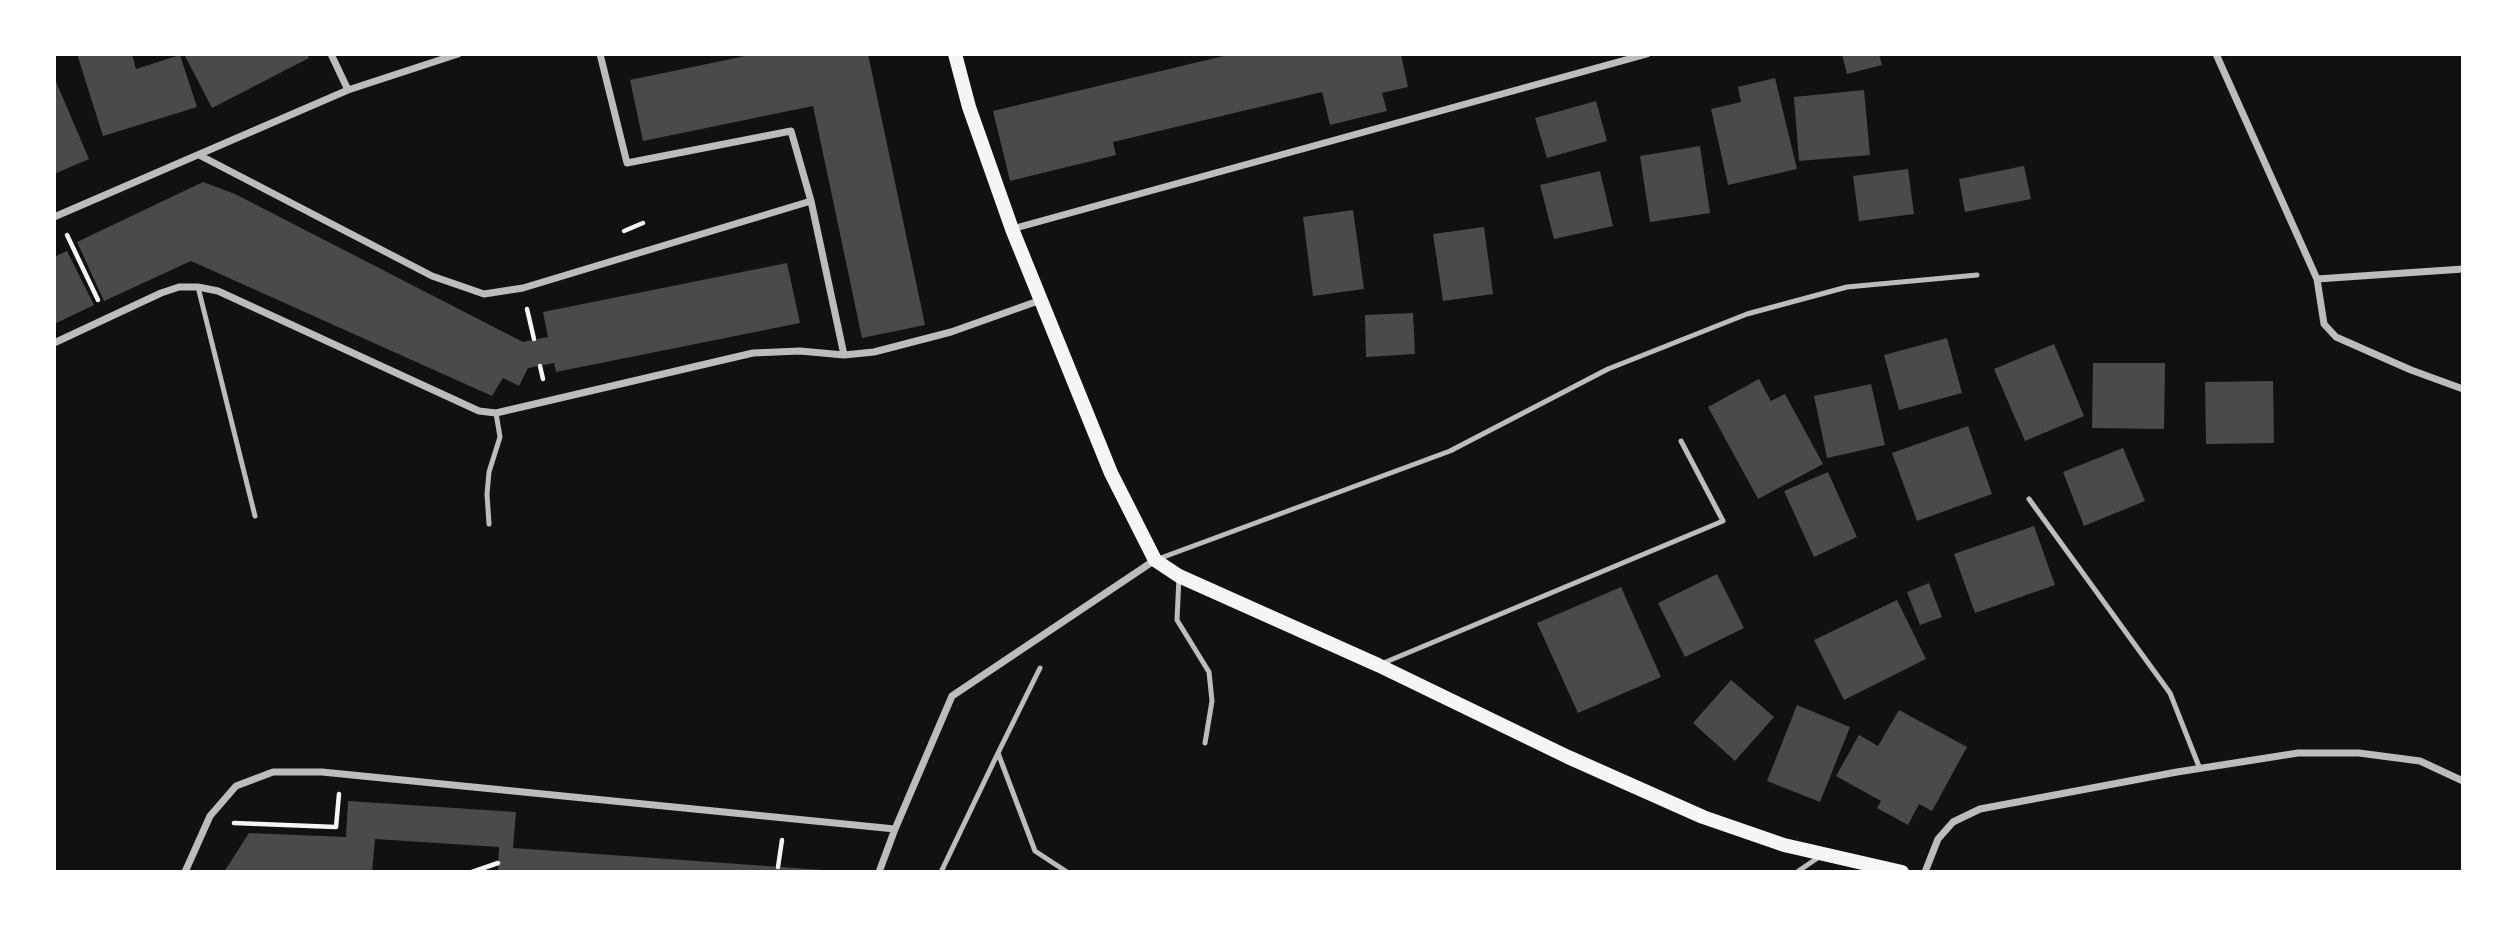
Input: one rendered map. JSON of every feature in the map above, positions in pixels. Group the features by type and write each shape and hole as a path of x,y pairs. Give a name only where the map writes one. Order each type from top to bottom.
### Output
{"main road":[{"path":"955,54 969,107 1012,229 1111,472 1155,560 1179,576 1378,665 1568,757 1703,817 1760,838 1902,872"}],"street":[{"path":"331,54 348,90"},
{"path":"56,216 348,90 458,54"},
{"path":"600,54 627,163 791,131 811,201 844,355"},
{"path":"1012,229 1647,54"},
{"path":"2216,54 2317,279 2325,324 2336,337 2411,370 2463,388"},
{"path":"199,155 432,276 484,294 523,288 811,201"},
{"path":"2317,279 2463,269"},
{"path":"54,343 161,293 179,287 198,287 218,291 480,411 496,413 753,354 800,351 844,355 874,352 951,332 1041,300"},
{"path":"879,872 952,696 1155,560"},
{"path":"1925,872 1938,839 1953,822 1980,809 2200,769 2298,753 2359,753 2420,761 2463,781"},
{"path":"185,872 210,816 227,796 236,786 273,772 321,772 895,829"}],"lane":[{"path":"1155,560 1450,451 1608,369 1747,314 1847,287 1977,275"},
{"path":"198,287 255,516"},
{"path":"489,524 489,472 500,437 496,413"},
{"path":"1378,665 1723,521 1681,441"},
{"path":"2029,499 2170,693 2200,769"},
{"path":"1179,576 1177,620 1209,672 1212,701 1205,743"},
{"path":"941,872 1040,668"},
{"path":"998,753 1035,851 1067,872"},
{"path":"1797,872 1825,853"}],"path":[{"path":"56,216 106,318"},
{"path":"523,288 534,339"},
{"path":"540,366 543,380"},
{"path":"227,823 336,827 339,790"},
{"path":"472,872 498,863"}],"building":[{"path":"77,54 132,54 136,69 180,55 197,107 103,136"},
{"path":"184,54 307,54 309,58 212,108"},
{"path":"755,54 868,54 925,325 862,338 813,106 643,141 630,80"},
{"path":"1232,54 1401,54 1408,87 1382,93 1387,111 1330,125 1322,92 1113,142 1116,155 1010,181 993,111"},
{"path":"1842,54 1879,54 1882,65 1847,74"},
{"path":"54,77 89,159 54,174"},
{"path":"1775,78 1797,169 1728,185 1711,109 1741,102 1738,87"},
{"path":"1864,90 1870,155 1799,161 1794,97"},
{"path":"1596,101 1607,141 1547,158 1535,118"},
{"path":"1700,146 1710,213 1650,222 1640,156"},
{"path":"2024,166 2031,199 1965,212 1959,179"},
{"path":"1908,169 1914,214 1859,221 1853,176"},
{"path":"1600,171 1613,226 1554,239 1540,185"},
{"path":"203,182 235,194 523,342 548,337 543,312 787,263 800,323 556,372 554,363 528,368 519,386 503,378 492,396 191,261 104,301 77,242"},
{"path":"1353,210 1364,289 1313,296 1303,217"},
{"path":"1484,227 1493,294 1443,301 1433,234"},
{"path":"67,251 94,305 54,324 54,257"},
{"path":"1413,313 1415,354 1366,357 1365,315"},
{"path":"1947,338 1962,393 1899,410 1884,355"},
{"path":"2054,344 2084,416 2025,441 1994,369"},
{"path":"2093,363 2165,363 2164,429 2092,428"},
{"path":"1759,379 1771,401 1785,394 1823,464 1758,499 1708,407"},
{"path":"2273,381 2274,443 2206,444 2205,382"},
{"path":"1871,384 1885,445 1827,458 1814,396"},
{"path":"1968,426 1992,494 1917,521 1892,453"},
{"path":"2123,448 2145,501 2084,526 2063,472"},
{"path":"1828,472 1857,537 1814,557 1784,491"},
{"path":"2034,526 2055,585 1975,613 1954,554"},
{"path":"1717,574 1744,628 1685,657 1658,603"},
{"path":"1929,583 1942,617 1920,625 1907,592"},
{"path":"1621,587 1661,677 1578,713 1537,623"},
{"path":"1897,600 1926,659 1844,700 1814,640"},
{"path":"1731,680 1774,717 1735,761 1693,723"},
{"path":"1797,705 1850,727 1820,802 1767,781"},
{"path":"1899,710 1967,747 1932,811 1919,804 1908,825 1877,808 1881,801 1836,776 1859,735 1878,746"},
{"path":"348,801 516,812 513,848 823,872 498,872 499,847 375,839 372,872 224,872 249,833 346,837"}]}
